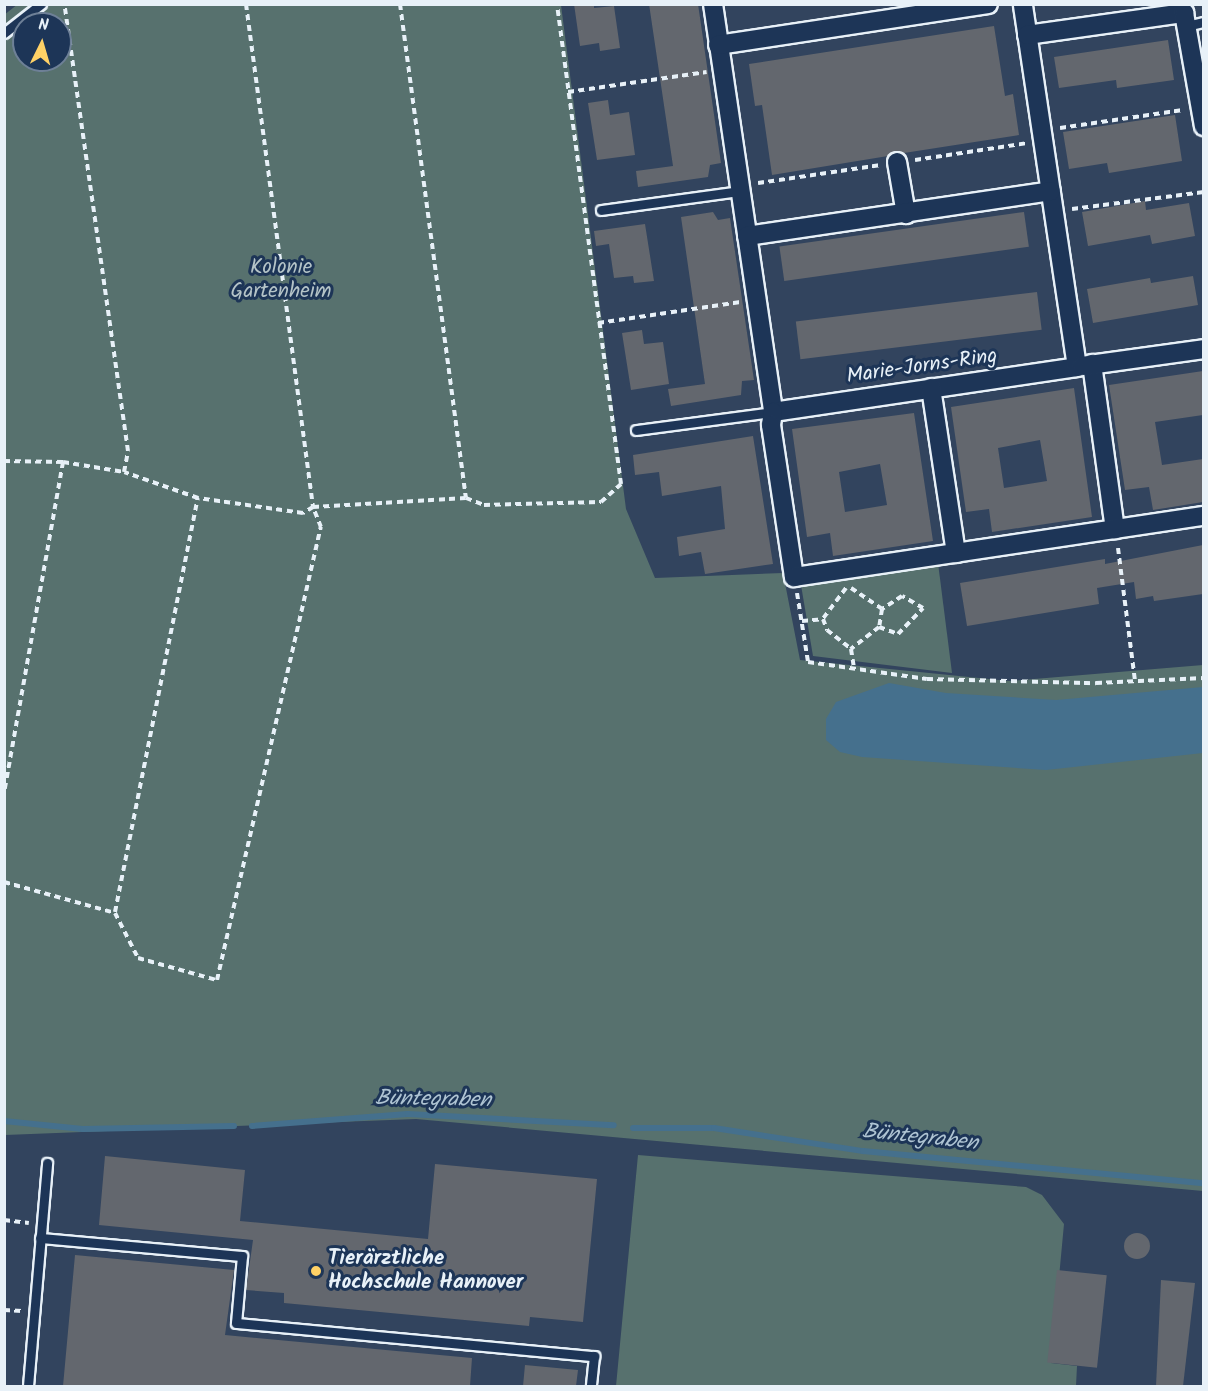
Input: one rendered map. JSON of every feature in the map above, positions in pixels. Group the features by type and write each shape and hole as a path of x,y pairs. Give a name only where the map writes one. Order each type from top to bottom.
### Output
{"street":[{"path":"713,4 773,412 771,425 794,577 847,578 956,553 1203,516"},
{"path":"718,45 988,4"},
{"path":"1023,4 1050,191 1115,529"},
{"path":"1027,35 1184,13 1195,24 1203,126"},
{"path":"897,162 906,214"},
{"path":"747,236 1050,191"},
{"name":"Marie-Jorns-Ring","path":"773,412 1203,349"},
{"path":"931,388 956,553"}],"lane":[{"path":"4,33 41,4"},
{"path":"601,210 740,191"},
{"path":"636,430 773,412"},
{"path":"28,1386 47,1162"},
{"path":"40,1238 243,1256 236,1323 594,1356 591,1386"}],"path":[{"path":"64,4 128,451 124,472"},
{"path":"198,498 115,912 138,958 217,980 321,526 313,507 246,4"},
{"path":"400,4 466,498"},
{"path":"4,461 63,462 124,472 198,498 303,513 313,507 466,498 484,505 601,502 621,484 557,4"},
{"path":"568,92 722,69"},
{"path":"1041,131 1200,107"},
{"path":"1054,212 1203,192"},
{"path":"598,323 757,299"},
{"path":"4,794 63,462"},
{"path":"1115,529 1135,681"},
{"path":"794,577 808,662 927,679 1041,683 1203,678"},
{"path":"823,620 847,578 882,609"},
{"path":"851,649 879,627 882,609 902,596 923,608 898,634 879,627"},
{"path":"802,621 823,620"},
{"path":"823,620 827,630 851,649 854,668"},
{"path":"4,882 115,912"},
{"path":"4,1220 41,1224"}],"green space":[{"name":"Kolonie Gartenheim","path":"18,4 561,5 626,509 655,578 783,573 800,660 1009,681 1203,665 1203,1191 416,1119 5,1135 4,15"},
{"path":"938,563 952,673 813,656 801,585"},
{"path":"638,1155 1026,1187 1042,1195 1064,1224 1051,1363 1077,1366 1076,1386 616,1386"}],"water":[{"path":"889,683 946,693 1056,700 1203,687 1203,753 1046,770 862,757 840,752 826,740 826,719 836,702"}],"building":[{"path":"574,4 594,4 594,8 614,6 620,48 600,51 599,43 580,46"},
{"path":"649,4 698,4 721,163 710,165 708,177 638,187 636,171 673,166"},
{"path":"994,26 1005,96 1013,94 1019,135 904,153 896,151 888,156 772,175 762,105 755,106 749,64"},
{"path":"1168,40 1174,80 1117,88 1116,80 1059,88 1054,57"},
{"path":"608,100 610,115 629,112 635,155 597,160 588,103"},
{"path":"1175,115 1182,161 1109,173 1107,163 1069,169 1063,132"},
{"path":"1145,201 1146,210 1189,203 1195,236 1152,244 1150,235 1088,246 1082,212"},
{"path":"713,212 718,220 730,218 754,380 742,381 741,395 671,406 668,389 705,384 681,217"},
{"path":"1024,212 1029,247 784,281 779,246"},
{"path":"645,224 654,281 634,283 633,276 614,278 609,244 596,246 594,231"},
{"path":"1193,276 1198,305 1093,323 1087,289 1150,278 1151,283"},
{"path":"1037,292 1042,330 800,359 796,322"},
{"path":"642,330 644,344 663,342 669,384 631,390 622,333"},
{"path":"1203,371 1203,415 1155,422 1162,465 1203,459 1203,502 1153,510 1149,487 1125,490 1109,385"},
{"path":"1074,388 1092,517 992,532 989,509 966,512 951,407","holes":["1040,440 1047,481 1004,488 998,448"]},
{"path":"914,413 933,541 833,556 830,533 807,537 792,429","holes":["880,464 887,505 845,512 839,472"]},
{"path":"753,436 773,564 705,574 701,552 679,556 677,537 725,529 721,486 662,496 659,472 635,475 633,455"},
{"path":"1203,545 1203,594 1154,601 1153,596 1136,599 1134,582 1097,588 1099,604 967,626 960,583 1105,559 1105,564"},
{"path":"105,1156 245,1170 240,1221 428,1239 435,1164 597,1179 583,1322 530,1317 529,1326 284,1303 284,1293 246,1290 253,1240 99,1225"},
{"path":"1137,1233 1146,1237 1150,1246 1146,1255 1137,1259 1128,1255 1124,1246 1128,1237"},
{"path":"75,1255 234,1270 225,1335 472,1358 470,1386 63,1386"},
{"path":"1057,1270 1107,1275 1097,1368 1047,1362"},
{"path":"1161,1280 1195,1283 1183,1386 1156,1386"},
{"path":"525,1365 578,1370 576,1386 523,1386"}],"waterway":[{"name":"Büntegraben","path":"252,1126 408,1114 614,1125"},
{"name":"Büntegraben","path":"4,1121 83,1129 234,1126"},
{"name":"Büntegraben","path":"633,1128 714,1128 863,1151 1204,1183"}],"place":[{"name":"Tierärztliche Hochschule Hannover","path":"316,1271"}]}
